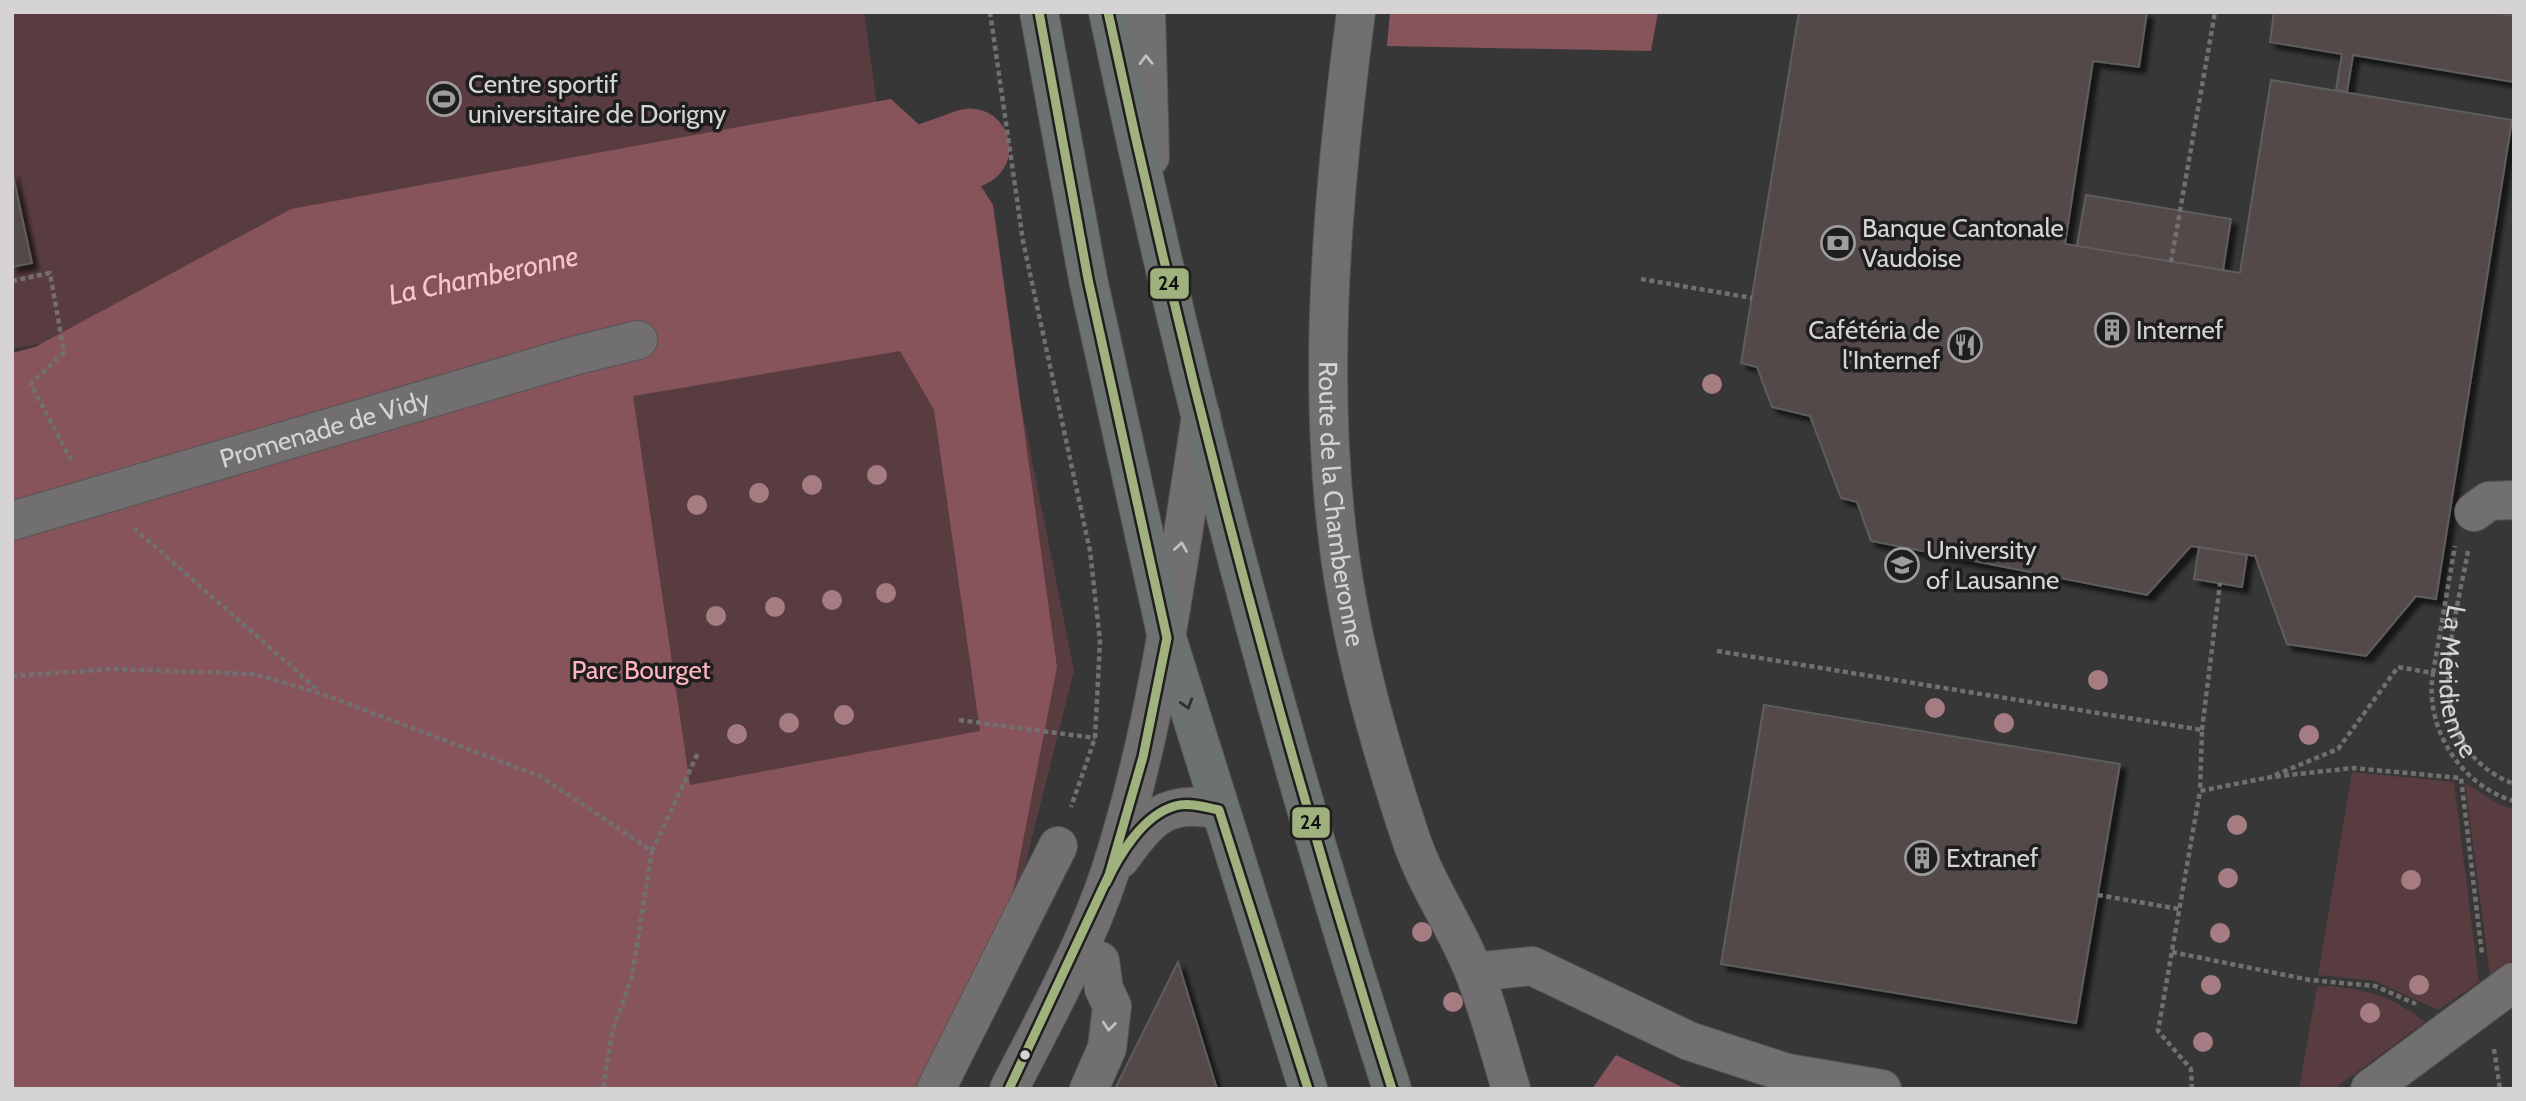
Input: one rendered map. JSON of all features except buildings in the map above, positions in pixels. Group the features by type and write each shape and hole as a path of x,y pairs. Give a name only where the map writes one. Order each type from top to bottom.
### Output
{"main road":[{"path":"1039,12 1088,279 1167,638 1308,1089"},
{"path":"1108,12 1153,226 1201,414 1325,879 1392,1089"}],"street":[{"path":"1146,12 1153,226"},
{"name":"Route de la Chamberonne","path":"1355,13 1332,253 1328,349 1335,508 1348,605 1368,695 1410,839 1474,972 1511,1089"},
{"name":"Promenade de Vidy","path":"15,523 90,495 577,355 638,340"},
{"path":"1009,1089 1078,947 1109,875 1143,757 1167,638 1201,414"},
{"path":"2465,525 2489,501 2514,500"},
{"path":"1109,875 1144,825 1173,806 1199,805 1219,810"},
{"path":"936,1089 1058,846"},
{"path":"1088,1089 1107,1048 1112,1006 1104,989 1100,961"},
{"path":"1474,972 1532,966 1689,1041 1787,1073 1882,1089"},
{"path":"2370,1089 2500,992"}],"path":[{"path":"990,12 1023,241 1090,551 1100,641 1095,738 1058,846"},
{"path":"2171,261 2215,12"},
{"path":"12,281 50,273 64,352 31,384 90,495 124,519 322,694"},
{"path":"1641,279 1752,298"},
{"path":"2465,525 2433,673 2432,704 2441,733 2454,759 2489,792 2514,801"},
{"name":"La Méridienne","path":"2465,525 2450,653 2448,703 2457,734 2472,756 2514,784"},
{"path":"2192,1089 2191,1069 2158,1031 2200,791 2202,730 2220,583"},
{"path":"1717,651 2202,730"},
{"path":"2271,777 2304,760 2338,749 2398,667 2433,673"},
{"path":"12,676 112,668 256,674 322,694 540,776 652,850"},
{"path":"959,720 1095,738"},
{"path":"603,1089 612,1033 632,976 652,850 699,751"},
{"path":"2200,791 2271,777 2353,768 2461,778"},
{"path":"2461,778 2466,772"},
{"path":"2461,778 2500,992 2500,1089"},
{"path":"2098,895 2179,909"},
{"path":"2172,952 2310,980 2375,986 2433,1013 2446,1031"}],"green space":[{"path":"12,12 864,12 887,177 970,148 1074,671 1010,925 12,1089 776,208 12,349"},
{"path":"1390,12 1658,12 1651,51 1387,46"},
{"name":"Parc Bourget","path":"891,99 974,175 993,205 1057,667 1007,923 919,1089 12,1089 12,353 35,347 291,209","holes":["900,351 934,410 980,731 690,785 633,396"]},
{"path":"2352,772 2454,782 2479,982 2438,1010 2375,981 2318,975"},
{"path":"2465,783 2500,805 2514,809 2514,959 2490,976"},
{"path":"2332,986 2381,996 2425,1022 2334,1089 2299,1089 2317,987"},
{"path":"1616,1055 1686,1089 1592,1089"}],"waterway":[{"name":"La Chamberonne","path":"12,446 92,432 143,414 192,391 315,321 370,300 742,217 857,186 970,148"}],"transit line":[{"name":"24","path":"1009,1089 1109,875 1143,757 1167,638 1088,279 1039,12"},
{"name":"24","path":"1108,12 1170,284 1237,554 1311,822 1392,1089"},
{"name":"24","path":"1106,883 1133,837 1163,811 1186,805 1219,810 1308,1089"}],"place":[{"name":"Centre sportif universitaire de Dorigny","path":"444,99"},
{"name":"Banque Cantonale Vaudoise","path":"1838,243"},
{"name":"Internef","path":"2112,330"},
{"name":"Cafétéria de l'Internef","path":"1965,345"},
{"name":"University of Lausanne","path":"1902,565"},
{"name":"Extranef","path":"1922,858"}]}
